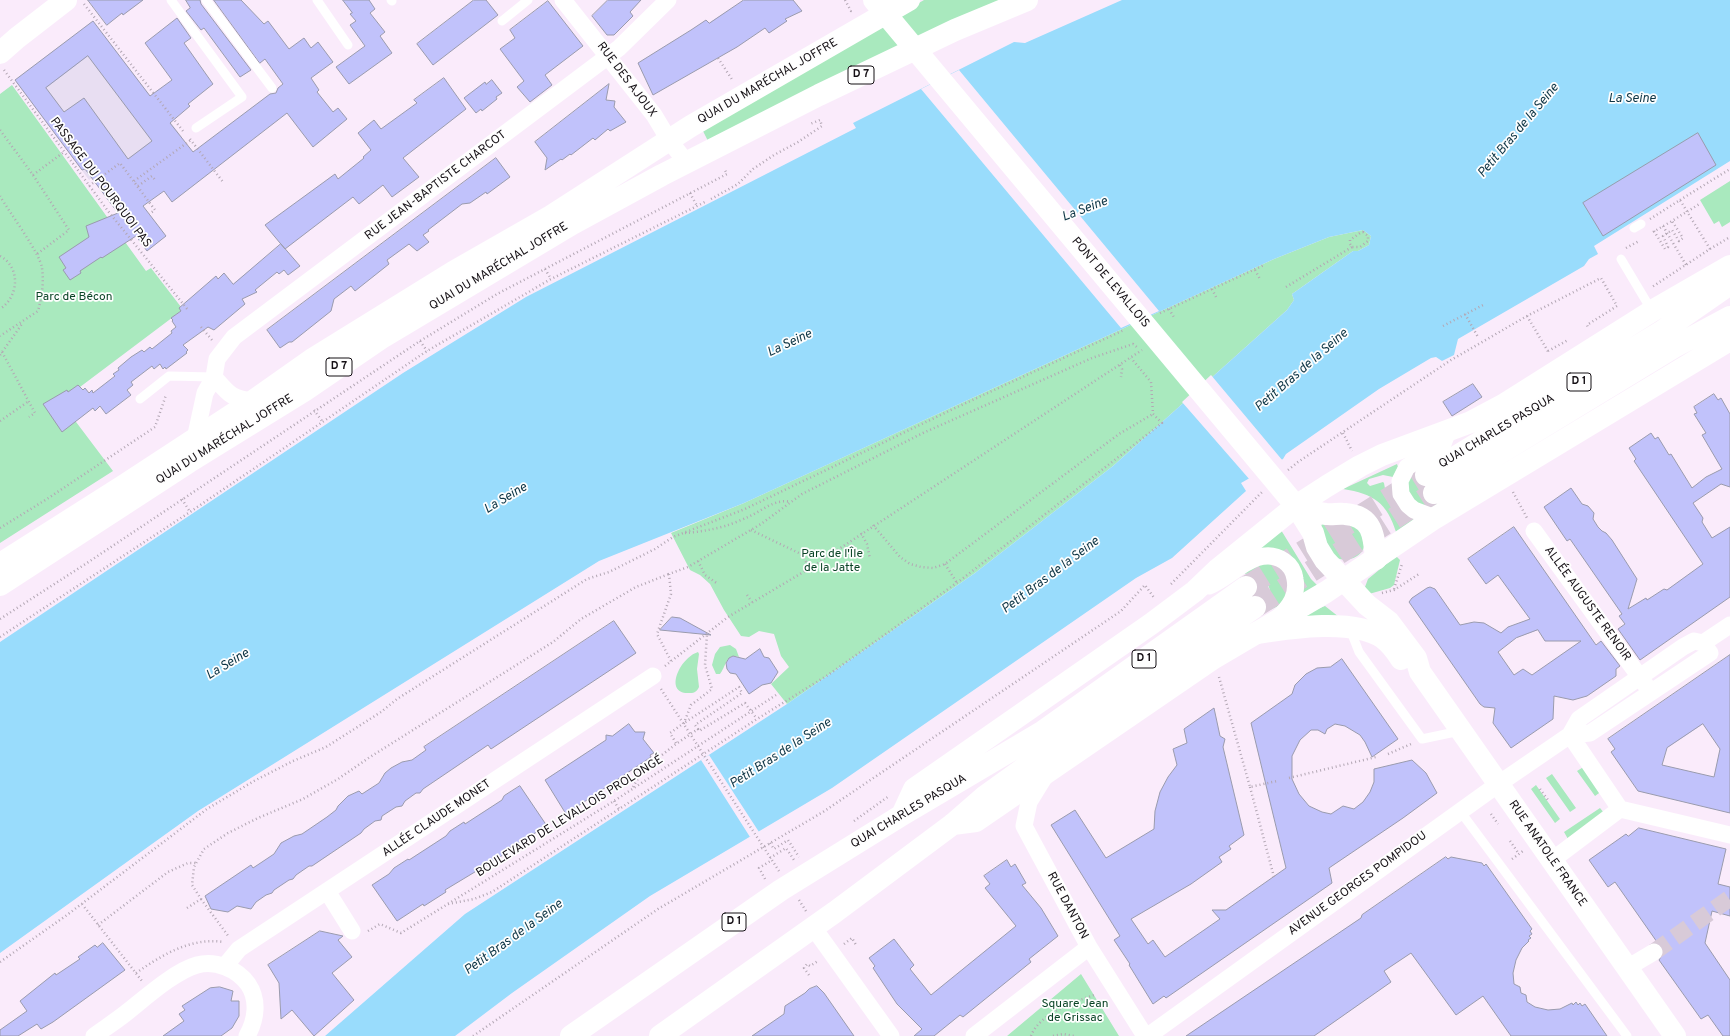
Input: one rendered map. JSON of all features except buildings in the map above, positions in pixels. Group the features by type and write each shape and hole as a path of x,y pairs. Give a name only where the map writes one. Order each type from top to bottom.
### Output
{"main road":[{"path":"0,53 66,0"},
{"name":"PONT DE LEVALLOIS","path":"874,0 1313,533 1321,554 1343,581 1367,605 1389,622 1416,658 1420,672"},
{"name":"QUAI DU MARÉCHAL JOFFRE","path":"0,564 195,439 314,358 453,272 551,216 669,140 909,0"},
{"name":"QUAI DU MARÉCHAL JOFFRE","path":"0,585 189,462 304,391 383,337 572,224 686,162 818,95 900,56 1027,0"},
{"path":"902,815 914,789 1151,624 1195,591 1218,569 1282,496 1360,466 1415,442 1471,422 1503,405 1647,302 1730,266"},
{"name":"QUAI CHARLES PASQUA","path":"1730,284 1661,332 1430,484 1730,317"},
{"path":"953,824 976,821 1214,658 1343,581 1435,518 1730,340"},
{"path":"1282,496 1326,514 1347,514 1361,519 1371,527 1374,535 1376,559"},
{"name":"QUAI CHARLES PASQUA","path":"571,1036 781,890 902,815 1042,732 1246,586"},
{"name":"D 1","path":"660,1036 810,920 953,824 984,797 1255,607"},
{"path":"1263,629 1334,626 1367,631 1383,638 1394,649 1404,663 1420,672"},
{"name":"RUE ANATOLE FRANCE","path":"1420,672 1675,1036"}],"street":[{"name":"RUE DES AJOUX","path":"563,0 609,56 654,115 669,140 686,162"},
{"name":"RUE JEAN-BAPTISTE CHARCOT","path":"195,439 206,393 214,377 217,359 234,337 609,56 668,0"},
{"path":"214,377 229,394 240,400 254,400"},
{"path":"1435,518 1414,510 1408,505 1401,494 1400,481 1407,467 1443,444 1448,431"},
{"name":"ALLÉE AUGUSTE RENOIR","path":"1534,531 1651,692"},
{"path":"1195,591 1215,583 1257,557 1276,557 1288,564 1292,569 1295,579 1296,592 1288,608 1263,629"},
{"name":"AVENUE GEORGES POMPIDOU","path":"1703,643 1730,625"},
{"name":"AVENUE GEORGES POMPIDOU","path":"1146,1036 1497,784 1570,735 1590,732 1710,653 1703,643 1694,641 1683,647 1579,719 1570,735"},
{"name":"ALLÉE CLAUDE MONET","path":"225,966 237,946 327,891 653,676"},
{"path":"1570,735 1620,809 1730,835"},
{"name":"RUE DANTON","path":"1048,772 1029,802 1024,826 1090,948 1146,1036"},
{"path":"1551,861 1620,809"},
{"path":"327,891 352,930"},
{"path":"810,920 891,1036"},
{"path":"974,1036 1090,948"},
{"path":"1628,968 1654,952"},
{"path":"94,1036 185,970 197,965 206,964 225,966 242,976 253,992 256,1006 252,1027 247,1036"}],"lane":[{"path":"171,0 242,97 196,128"},
{"path":"206,0 272,88"},
{"path":"317,0 348,46"},
{"path":"502,21 528,0"},
{"path":"1621,259 1647,302"},
{"path":"140,399 169,376 214,377"},
{"path":"1349,628 1359,652 1422,739 1460,730"},
{"path":"1460,811 1627,1036"}],"path":[{"path":"81,0 223,182"},
{"path":"845,0 851,11"},
{"path":"718,58 743,97"},
{"name":"PASSAGE DU POURQUOI PAS","path":"0,65 89,186 188,310"},
{"path":"711,199 738,184 753,169 822,126 820,120 810,124"},
{"path":"0,130 33,175 70,230 37,254"},
{"path":"134,181 190,140"},
{"path":"33,175 64,152"},
{"path":"89,186 120,163 155,210 150,214"},
{"path":"1637,226 1730,169"},
{"path":"0,619 87,563 420,340 497,294 727,174 725,170"},
{"path":"138,186 152,176 156,181"},
{"path":"690,193 697,206"},
{"path":"0,196 37,254 42,266 43,290 38,311 0,336"},
{"path":"1680,200 1710,250"},
{"path":"0,637 190,512 427,351 551,279 705,202"},
{"path":"1672,221 1683,238 1679,241 1672,230 1667,233 1663,236 1668,247 1665,249 1654,231 1701,203"},
{"path":"1663,226 1667,233"},
{"path":"1286,287 1352,247 1360,247 1368,241 1368,237 1365,233 1360,232 1350,240 1352,247"},
{"path":"1647,302 1710,250 1730,237"},
{"path":"0,256 5,259 15,276 12,297 7,304 0,309"},
{"path":"1156,315 1264,265"},
{"path":"545,269 551,279"},
{"path":"1255,270 1260,279"},
{"path":"1287,471 1298,462 1451,360 1527,316 1601,278 1618,306 1587,324 1589,328 1582,332"},
{"path":"1212,289 1217,299"},
{"path":"1444,326 1485,304"},
{"path":"1169,309 1175,319"},
{"path":"1465,314 1478,337"},
{"path":"1527,316 1548,351 1568,340"},
{"path":"23,322 1,354 36,413 30,417"},
{"path":"0,962 82,904 207,809 254,780 326,747 381,712 397,698 587,579 608,572 655,549 673,536 745,509 953,409 1129,328"},
{"path":"420,340 427,351"},
{"path":"237,946 192,885 194,867 204,849 228,833 302,799 338,780 370,757 553,642 581,620 636,587 698,561 761,524 802,494 923,433 1092,358 1133,344 1142,351 873,525 810,568 728,617 653,676 780,873"},
{"path":"448,904 474,899 492,892 828,674 957,583 1162,423 1154,414 1151,382 1131,358"},
{"path":"1120,365 1122,369 1121,377"},
{"path":"0,528 155,427 168,390"},
{"path":"0,421 29,401"},
{"path":"314,410 322,421"},
{"path":"873,525 900,557 910,564 933,568 945,564 1120,434 1154,414"},
{"path":"1504,476 1534,531"},
{"path":"1166,589 1282,496"},
{"path":"182,499 190,512"},
{"path":"682,533 700,532 725,526 748,517 778,502 784,500 792,502"},
{"path":"750,530 801,554 810,568"},
{"path":"862,533 868,544 870,559"},
{"path":"1404,557 1394,590 1419,574"},
{"path":"698,561 705,576 718,584"},
{"path":"945,564 957,583"},
{"path":"669,574 671,594 657,634 671,661"},
{"path":"473,1036 658,909 823,812 1121,611 1145,585 1155,600 1160,594"},
{"path":"747,595 752,602"},
{"path":"684,723 691,705 712,689 705,665 707,634"},
{"path":"1214,658 1274,877"},
{"path":"676,744 670,733 739,687 742,693 695,725 698,729"},
{"name":"BOULEVARD DE LEVALLOIS PROLONGÉ","path":"370,930 380,924 400,933 614,801 776,695"},
{"path":"632,789 644,769 698,729 699,731 745,703 757,719"},
{"path":"1388,754 1422,739"},
{"path":"1289,778 1376,757"},
{"path":"1250,787 1277,780"},
{"path":"1540,789 1548,800"},
{"path":"614,801 619,809"},
{"path":"1490,814 1498,824"},
{"path":"770,843 774,849 788,840 800,858"},
{"path":"1510,841 1519,854"},
{"path":"767,881 759,868 786,848 796,862"},
{"path":"98,925 168,872 188,862 196,863"},
{"path":"187,908 201,899"},
{"path":"798,899 810,920"},
{"path":"82,904 136,973 150,995"},
{"path":"136,973 175,949 193,943 216,941 237,946"},
{"path":"809,975 804,968 807,964 810,966"},
{"path":"1031,1036 1044,1020 1069,1003 1094,995"},
{"path":"1053,1036 1063,1034 1074,1036"}],"shaded area":[{"path":"93,21 182,137 133,175 120,158 89,180 15,80"}],"green space":[{"path":"924,0 1003,0 708,141 702,129"},
{"name":"Parc de Bécon","path":"12,85 146,271 151,268 181,307 181,311 80,387 78,385 64,406 113,471 0,543 0,94"},
{"path":"1730,181 1730,222 1722,227 1719,221 1714,224 1700,200"},
{"name":"Parc de l'Île de la Jatte","path":"1363,230 1371,236 1369,245 1358,251 1353,251 1292,294 1294,300 1287,310 1113,466 975,573 787,704 771,684 789,667 781,656 774,634 759,631 749,637 741,636 724,610 710,584 700,575 690,570 671,533 744,503 1274,259 1329,237"},
{"path":"1427,461 1445,497 1439,506 1429,508 1419,507 1406,489 1407,478"},
{"path":"1397,464 1398,467 1393,477 1383,475 1369,479 1367,483 1370,486 1383,482 1387,500 1398,504 1405,514 1414,520 1396,532 1388,514 1378,502 1363,494 1343,489"},
{"path":"1346,523 1359,528 1364,540 1364,547 1357,556 1345,560 1333,556 1329,551 1321,527 1322,524"},
{"path":"1281,530 1311,579 1318,586 1303,594 1303,575 1260,549 1258,545"},
{"path":"1396,556 1400,560 1394,585 1390,588 1369,594 1365,587 1368,579"},
{"path":"1259,562 1277,566 1284,572 1290,589 1280,605 1270,610 1271,594 1267,583 1257,576 1244,574"},
{"path":"1325,606 1339,617 1323,619 1302,615"},
{"path":"730,645 736,649 739,657 735,656 729,658 720,674 716,674 712,665 715,654 720,647"},
{"path":"698,652 697,669 699,687 697,691 693,693 682,692 677,688 676,682 680,668 685,661"},
{"path":"1585,766 1602,791 1595,796 1577,771"},
{"path":"1552,774 1576,808 1570,812 1546,778"},
{"path":"1536,785 1560,819 1555,823 1531,789"},
{"path":"1600,808 1604,813 1568,839 1564,832"},
{"name":"Square Jean de Grissac","path":"1081,974 1119,1036 1007,1036"}],"water":[{"path":"1122,0 1730,0 1730,161 1594,246 1598,254 1589,259 1584,266 1458,339 1454,355 1442,361 1436,357 1431,358 1379,389 1286,454 1283,459 1241,483 1246,491 1172,558 1136,578 832,788 650,896 512,993 455,1036 325,1036 465,914 787,704 975,573 1113,466 1287,310 1294,300 1292,294 1353,251 1358,251 1369,245 1371,236 1363,230 1329,237 1274,259 744,503 599,561 198,811 0,953 0,642 403,373 526,297 856,128 853,123 1014,42 1025,43"}],"pier":[{"path":"959,70 1159,311 1121,328 921,89"},
{"path":"1211,375 1283,461 1250,480 1182,402"},
{"path":"709,755 759,832 750,837 701,760"}],"tunnel":[{"path":"1246,587 1426,475"},
{"path":"1255,607 1434,493"},
{"path":"1654,952 1730,898"}],"water label":[{"name":"La Seine","path":"1632,99"},
{"name":"Petit Bras de la Seine","path":"1519,131"},
{"name":"La Seine","path":"1085,210"},
{"name":"La Seine","path":"790,344"},
{"name":"Petit Bras de la Seine","path":"1302,371"},
{"name":"La Seine","path":"506,499"},
{"name":"Petit Bras de la Seine","path":"1051,576"},
{"name":"La Seine","path":"228,665"},
{"name":"Petit Bras de la Seine","path":"781,754"},
{"name":"Petit Bras de la Seine","path":"514,938"}]}
